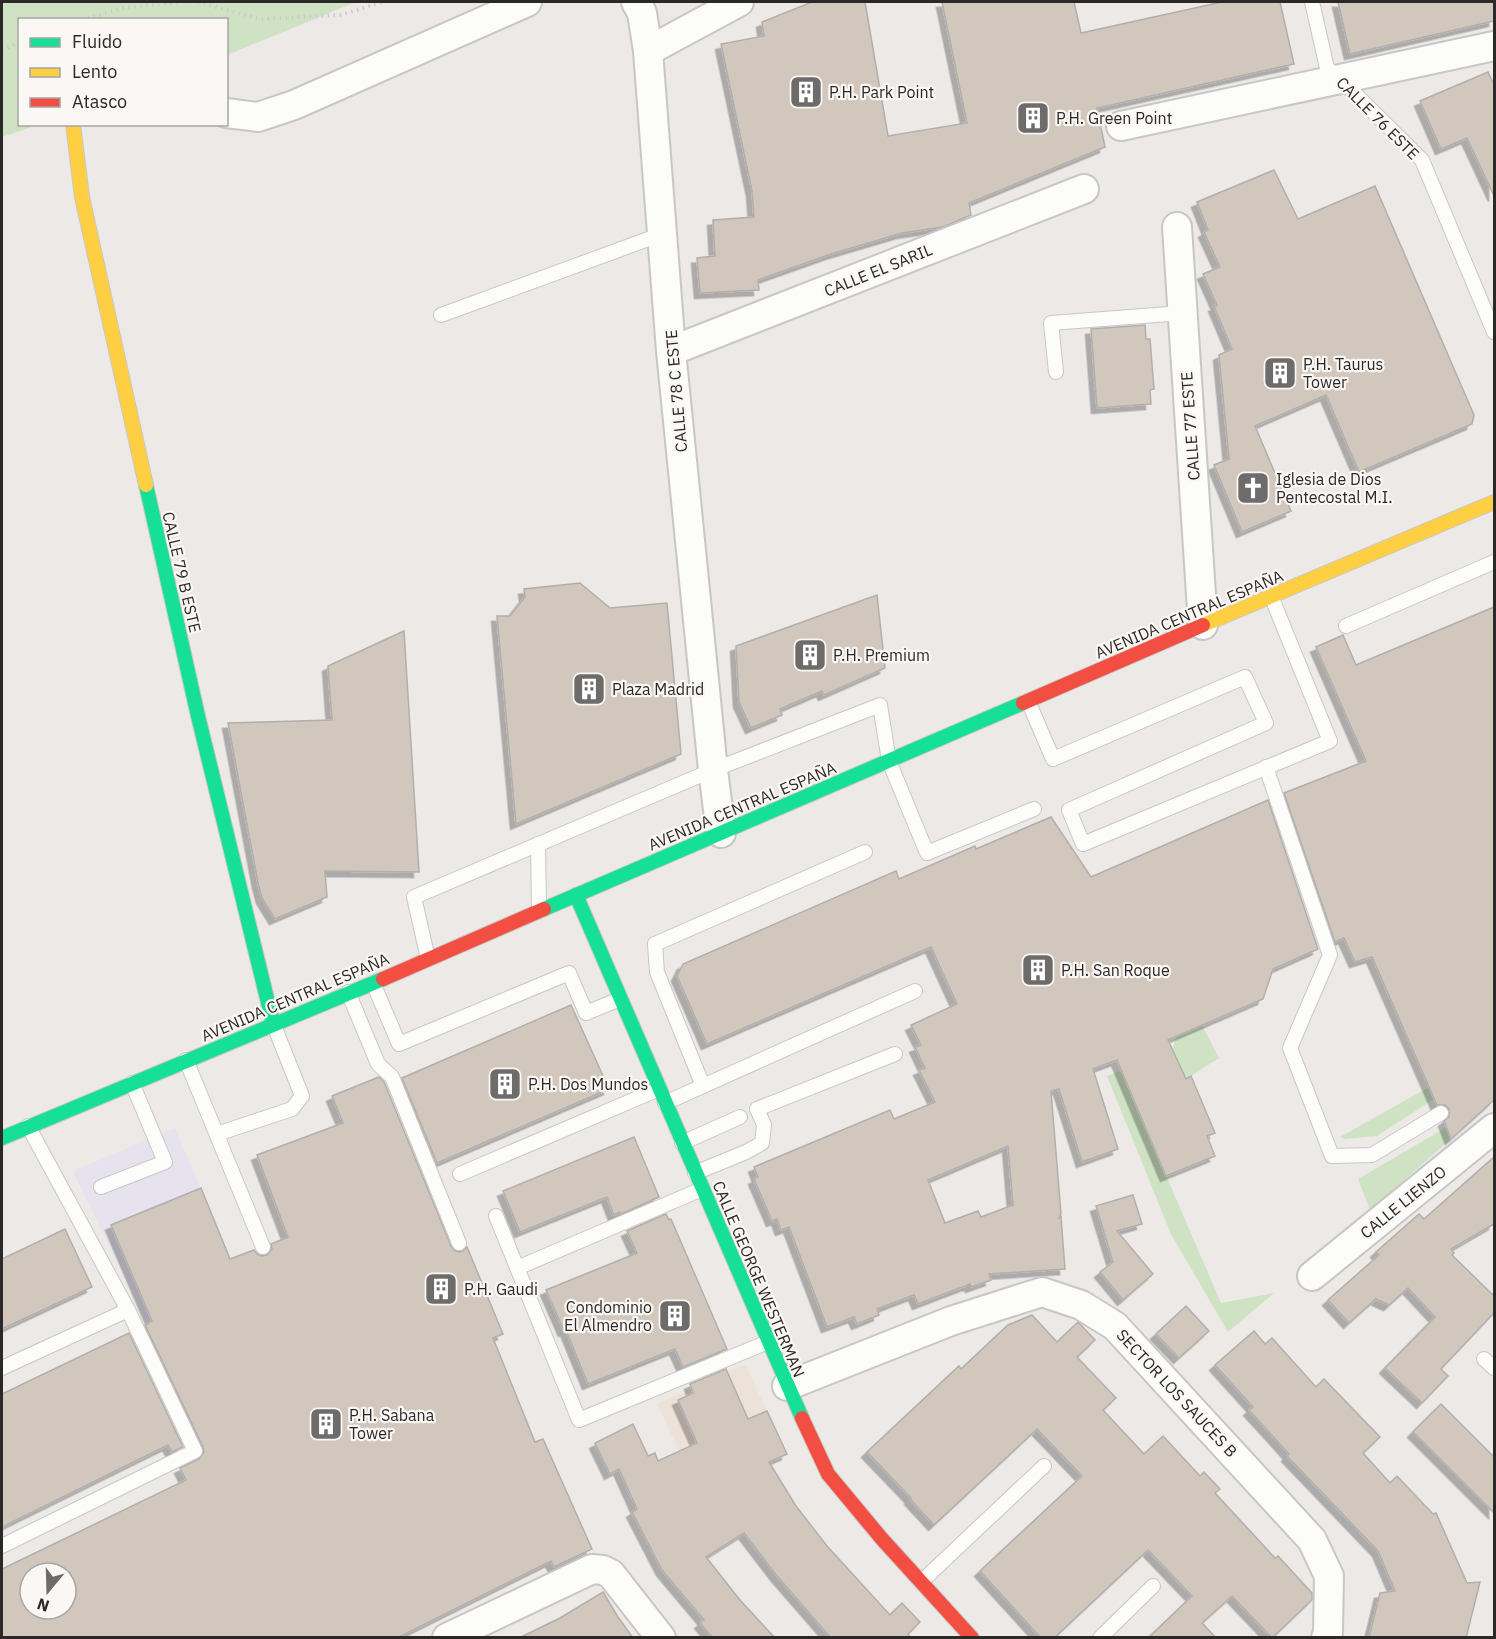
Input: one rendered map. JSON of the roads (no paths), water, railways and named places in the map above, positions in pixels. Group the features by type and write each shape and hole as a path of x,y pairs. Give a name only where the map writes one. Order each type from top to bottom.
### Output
{"street":[{"path":"228,113 258,117 294,105 527,2"},
{"name":"CALLE 78 C ESTE","path":"636,2 642,13 648,51 671,351 721,833"},
{"path":"648,51 739,2"},
{"path":"1120,126 1494,46"},
{"name":"CALLE 79 B ESTE","path":"73,126 82,197 198,716 273,1023"},
{"name":"CALLE EL SARIL","path":"671,351 1084,189"},
{"name":"CALLE 77 ESTE","path":"1177,227 1203,625"},
{"name":"AVENIDA CENTRAL ESPAÑA","path":"2,1138 428,959 1494,502"},
{"name":"CALLE GEORGE WESTERMAN","path":"576,895 787,1386 828,1474 882,1539 972,1638"},
{"name":"CALLE LIENZO","path":"1312,1276 1494,1128"},
{"name":"SECTOR LOS SAUCES B","path":"787,1386 951,1321 1042,1292 1081,1305 1115,1326 1312,1539 1329,1576 1326,1638"},
{"path":"447,1638 592,1569 603,1570 611,1574 661,1638"}],"lane":[{"name":"CALLE 76 ESTE","path":"1312,2 1327,68 1422,160 1494,332"},
{"path":"441,315 662,234"},
{"path":"1056,372 1051,323 1182,313"},
{"path":"1346,626 1494,562"},
{"path":"1028,701 1053,759 1245,677 1266,723 1069,810 1083,844 1330,741 1271,596"},
{"path":"428,959 414,897 713,770 880,705 889,761 927,853 1034,809"},
{"path":"1266,767 1330,955 1290,1048 1332,1156 1372,1155 1441,1113"},
{"path":"538,844 539,911"},
{"path":"703,1086 657,972 655,944 865,852"},
{"path":"373,982 399,1044 569,973 586,1013 620,999"},
{"path":"665,1103 915,991"},
{"path":"348,992 378,1064 392,1077 459,1243"},
{"path":"216,1134 292,1109 302,1096 273,1023"},
{"path":"695,1173 762,1143 764,1125 758,1109 895,1054"},
{"path":"186,1060 263,1246"},
{"path":"101,1187 165,1162 132,1083"},
{"path":"460,1173 659,1089"},
{"path":"682,1143 740,1117"},
{"path":"2,1546 195,1451 128,1310 28,1126"},
{"path":"517,1268 702,1189"},
{"path":"496,1216 579,1420 768,1342"},
{"path":"2,1368 128,1310"},
{"path":"921,1582 1044,1466"},
{"path":"1100,1638 1153,1586"}],"place":[{"name":"P.H. Park Point","path":"806,92"},
{"name":"P.H. Green Point","path":"1033,118"},
{"name":"P.H. Taurus Tower","path":"1280,373"},
{"name":"Iglesia de Dios Pentecostal M.I.","path":"1253,488"},
{"name":"P.H. Premium","path":"810,655"},
{"name":"Plaza Madrid","path":"589,689"},
{"name":"P.H. San Roque","path":"1038,970"},
{"name":"P.H. Dos Mundos","path":"505,1084"},
{"name":"P.H. Gaudi","path":"441,1289"},
{"name":"Condominio El Almendro","path":"675,1316"},
{"name":"P.H. Sabana Tower","path":"326,1424"}]}
